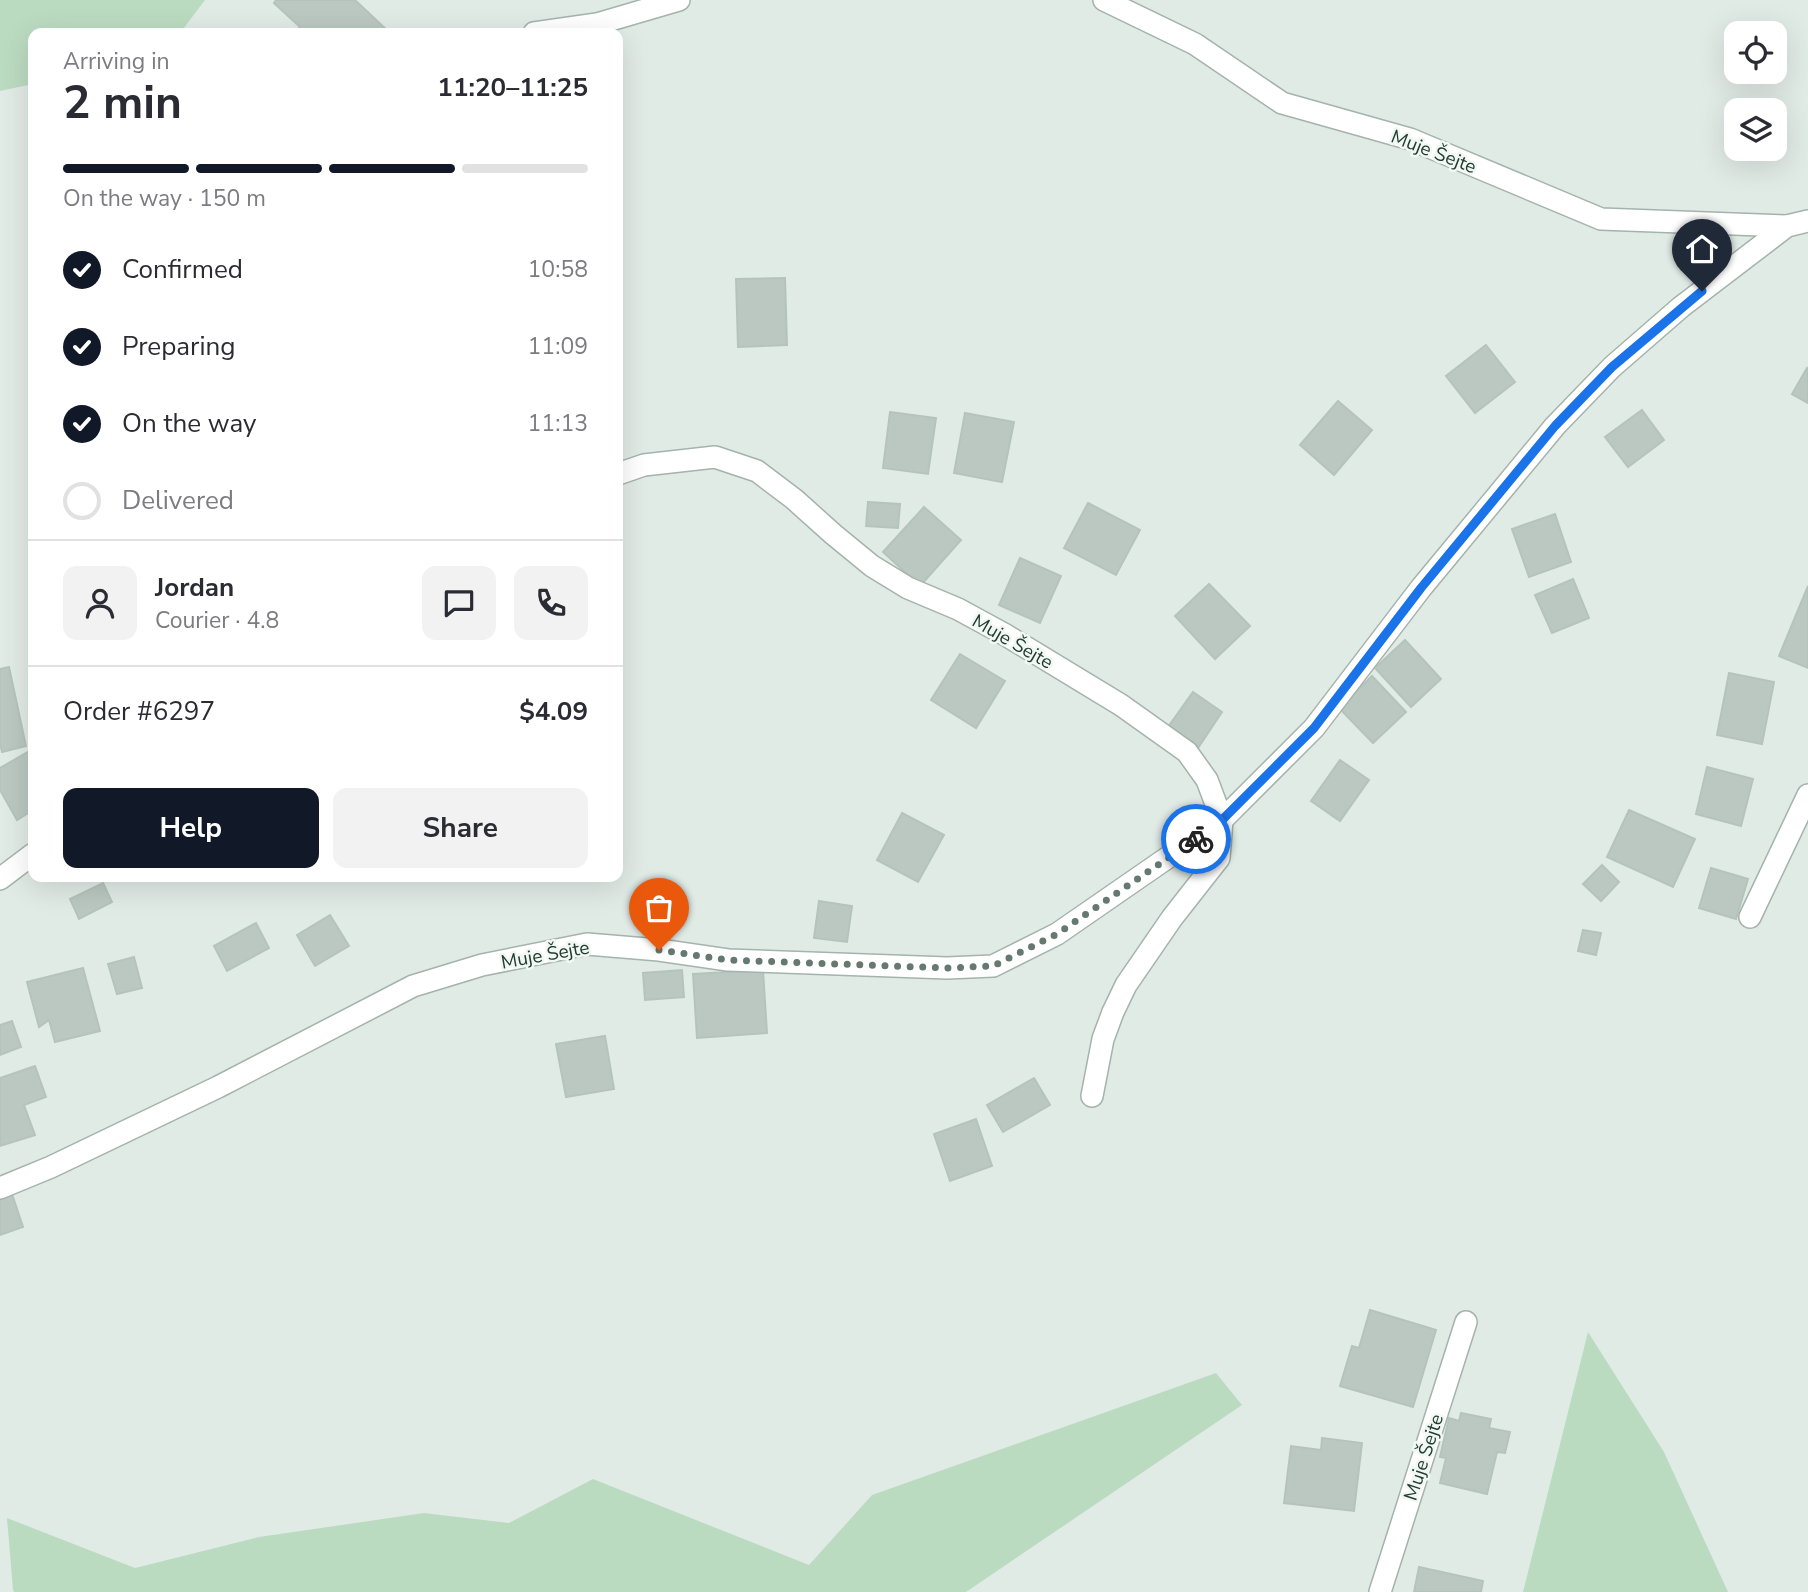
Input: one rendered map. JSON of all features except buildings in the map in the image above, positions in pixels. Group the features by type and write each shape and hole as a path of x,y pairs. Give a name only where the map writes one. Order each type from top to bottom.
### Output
{"street":[{"path":"569,28 597,24 679,0"},
{"name":"Muje Šejte","path":"1104,0 1195,44 1282,103 1410,139 1601,219 1798,223"},
{"name":"Muje Šejte","path":"0,1188 51,1167 218,1087 413,986 482,965 587,944 659,950 728,960 947,968 993,966 1057,934 1222,820 1314,728 1421,588 1555,426 1612,367 1671,316 1798,223"},
{"name":"Muje Šejte","path":"623,472 644,465 715,457 757,471 872,566 908,588 958,609 1004,634 1121,705 1187,752 1207,780 1222,820 1219,858 1172,918 1126,985 1103,1039 1092,1096"},
{"path":"1750,917 1808,795"},
{"path":"0,879 28,858"},
{"name":"Muje Šejte","path":"1381,1592 1466,1322"}],"green space":[{"path":"0,0 205,0 184,28 28,28 28,85 0,91"},
{"path":"1588,1332 1664,1452 1728,1592 1523,1592"},
{"path":"1216,1373 1242,1405 966,1592 13,1590 7,1518 135,1568 259,1537 424,1513 509,1523 593,1479 809,1565 872,1495"}],"way so far":[{"path":"659,950 728,960 947,968 993,966 1057,934 1196,839"}],"route":[{"path":"1196,839 1222,820 1314,728 1421,588 1555,426 1612,367 1702,291"}]}
